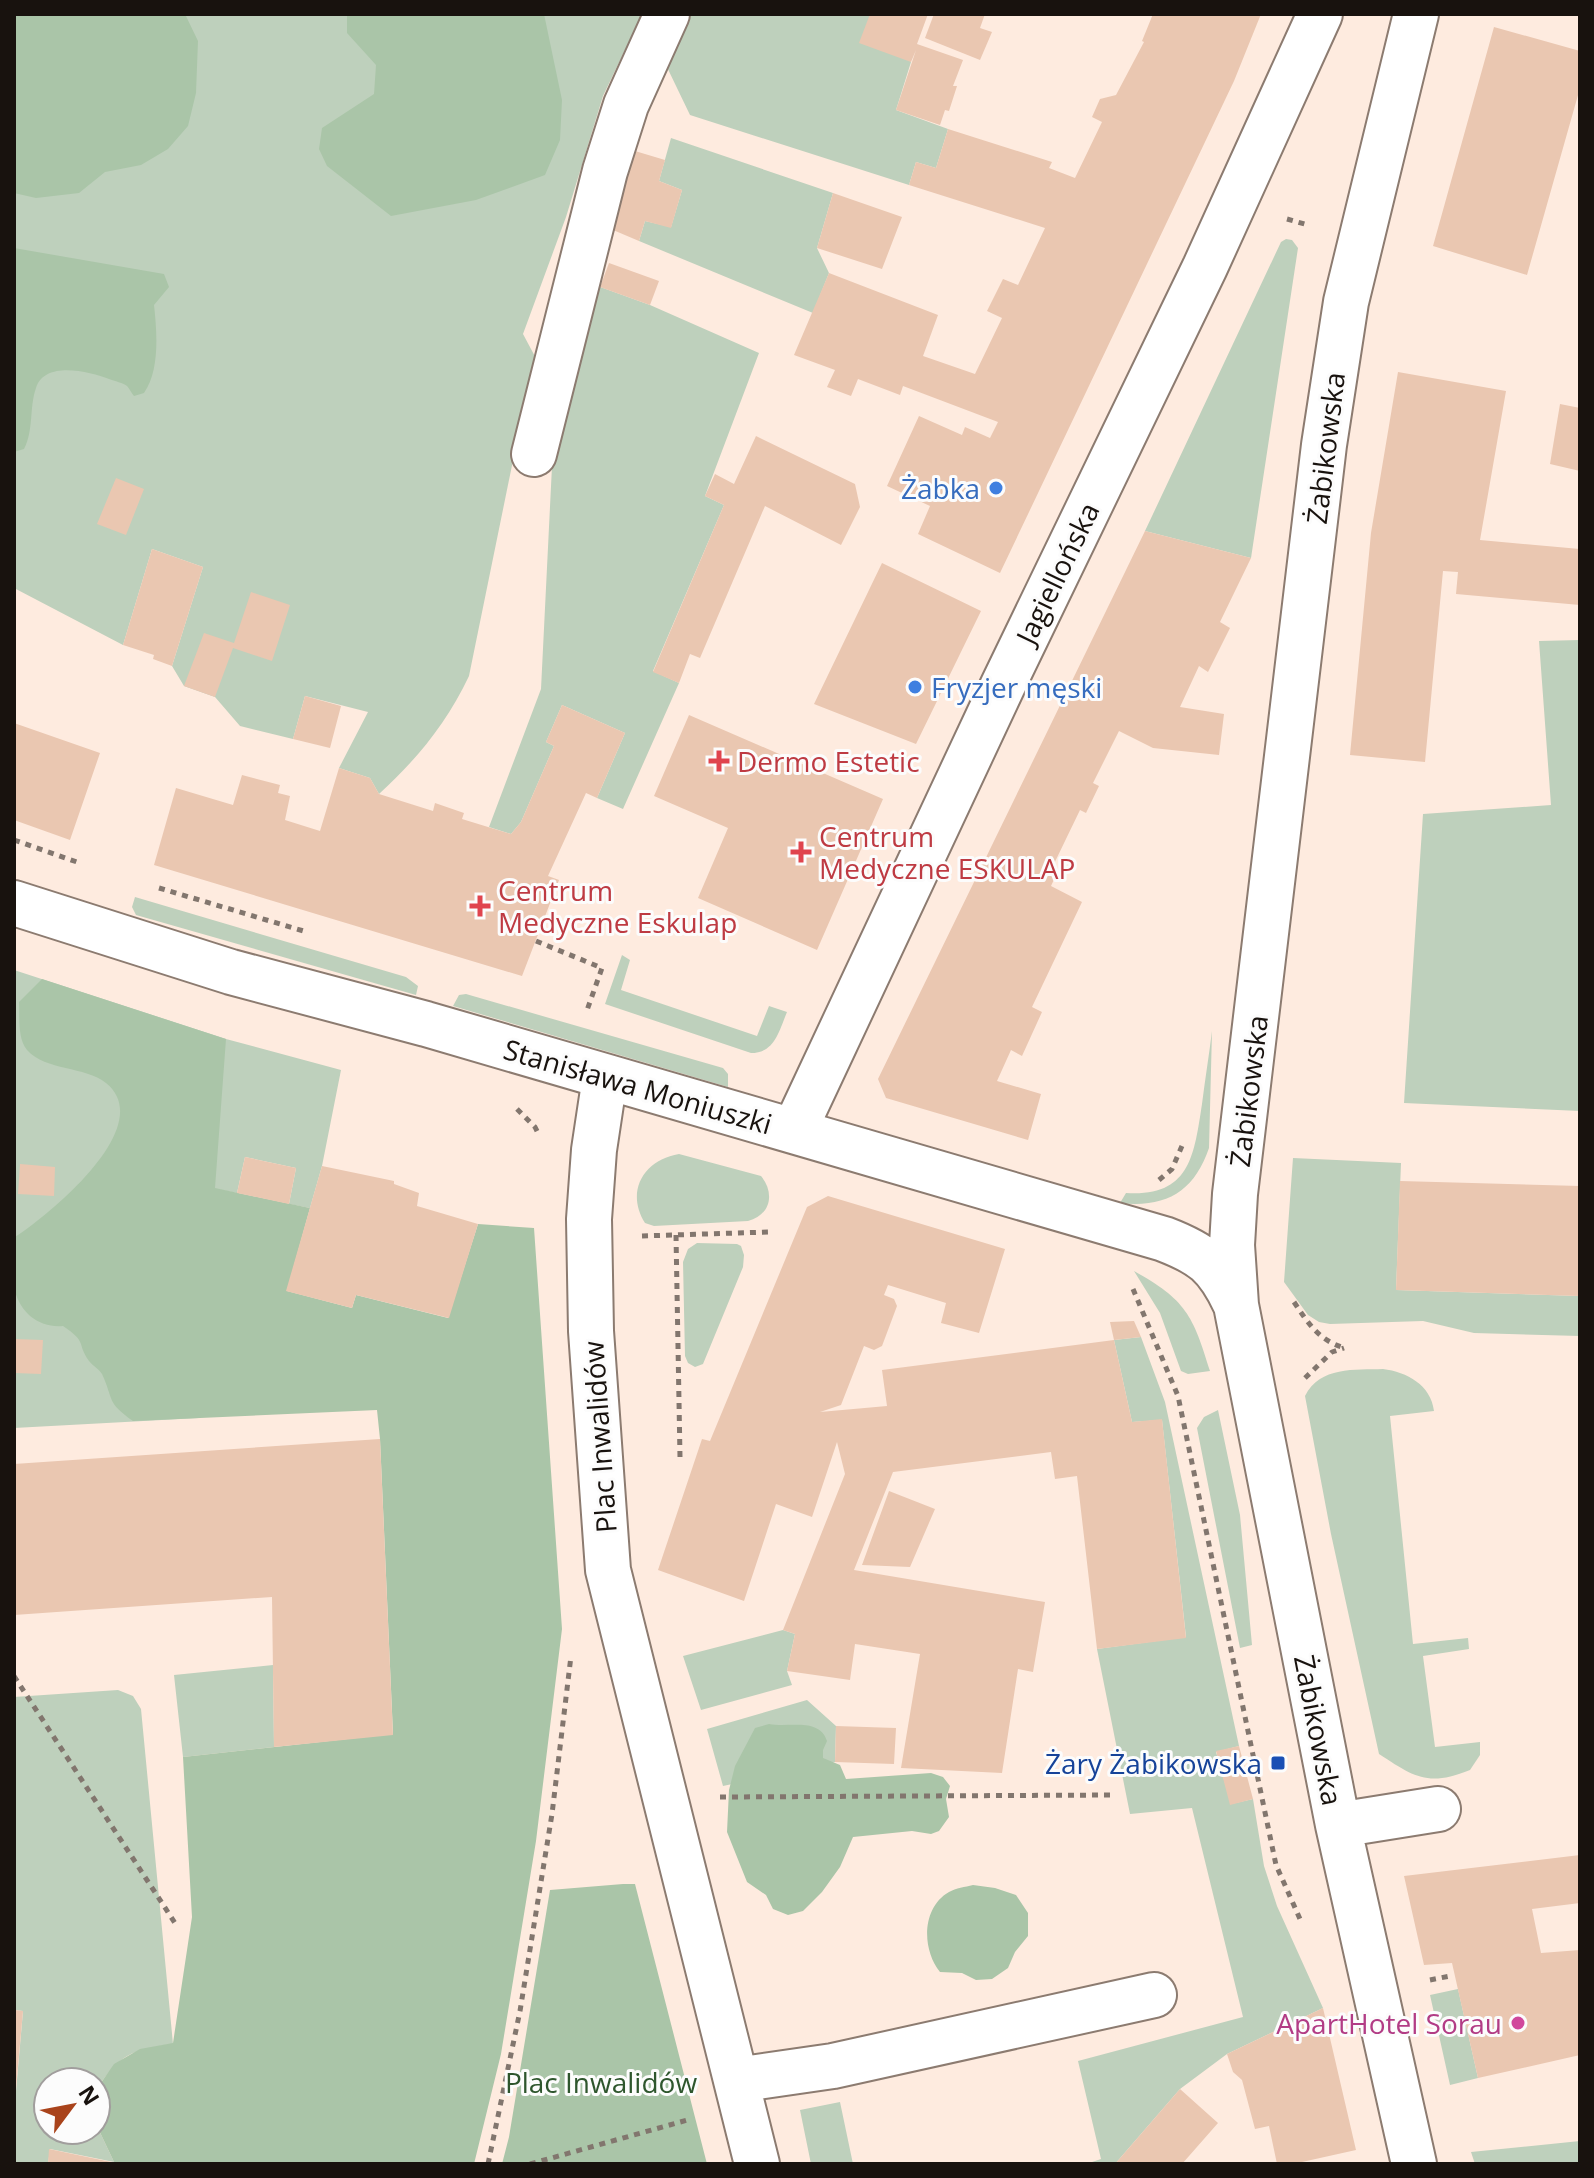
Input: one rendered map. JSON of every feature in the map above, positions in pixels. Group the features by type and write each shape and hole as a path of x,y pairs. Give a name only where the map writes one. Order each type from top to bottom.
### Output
{"street":[{"path":"534,454 605,171 626,105 667,14"},
{"name":"Jagiellońska","path":"794,1131 1003,685 1205,267 1320,14"},
{"name":"Żabikowska","path":"1414,2164 1338,1825 1236,1305 1232,1245 1235,1194 1324,445 1350,286 1416,14"},
{"name":"Stanisława Moniuszki","path":"14,903 231,972 426,1024 1181,1246 1210,1263 1236,1305"},
{"name":"Plac Inwalidów","path":"605,1077 594,1150 589,1219 591,1331 608,1570 757,2164"},
{"path":"1338,1825 1438,1809"},
{"path":"736,2080 833,2066 1154,1995"}],"path":[{"path":"536,941 602,968 585,1016"},
{"path":"1154,1182 1167,1174 1176,1162 1184,1134"},
{"path":"638,1236 769,1232"},
{"path":"676,1235 680,1457"},
{"path":"1130,1281 1178,1396 1276,1865 1302,1923"},
{"path":"1291,1298 1317,1334 1328,1343 1345,1348 1323,1359 1301,1384"},
{"path":"488,2164 523,1996 552,1814 572,1646"},
{"path":"14,1676 175,1923"},
{"path":"709,1797 1111,1795"},
{"path":"1417,1982 1450,1976"},
{"path":"530,2164 703,2116"}],"green space":[{"path":"14,14 642,14 603,96 566,217 523,334 539,364 519,431 469,676 430,740 379,794 370,778 339,768 368,712 305,696 293,739 240,726 215,697 184,686 172,666 203,567 152,549 123,645 14,588"},
{"path":"14,14 185,14 198,41 196,93 188,126 168,149 141,165 105,172 79,193 36,198 14,193"},
{"path":"347,14 544,14 562,100 560,140 545,175 476,200 391,216 327,166 319,149 322,128 374,94 376,65 347,33"},
{"path":"686,14 870,14 911,62 896,110 948,129 936,168 916,162 909,185 690,115 664,61"},
{"path":"671,138 833,193 817,248 829,273 813,313 639,241 645,221 671,227 682,190 659,181"},
{"path":"1292,240 1298,248 1251,558 1145,531 1281,242"},
{"path":"14,248 164,274 169,287 154,305 155,362 144,393 134,396 126,385 91,374 69,370 49,374 41,379 36,388 24,449 14,452"},
{"path":"592,284 650,305 759,353 705,496 724,505 653,671 679,683 623,809 597,798 625,733 562,705 546,742 554,746 521,822 511,834 489,827 541,689 553,446"},
{"path":"1580,640 1580,1111 1404,1103 1423,814 1551,805 1539,641"},
{"path":"135,897 406,977 418,986 416,995 136,915 132,907"},
{"path":"622,955 630,960 621,990 757,1036 769,1006 787,1012 771,1045 751,1053 605,1004"},
{"path":"14,970 226,1039 341,1070 322,1166 310,1208 289,1204 296,1168 245,1157 237,1193 216,1189 199,1418 14,1428"},
{"path":"42,979 226,1039 215,1188 310,1208 287,1291 352,1308 356,1295 448,1318 478,1224 534,1228 562,1629 536,1841 501,2054 474,2164 122,2164 114,2162 106,2146 112,2146 112,2067 140,2049 173,2043 192,1917 183,1757 393,1734 380,1439 377,1410 133,1421 114,1405 102,1374 89,1361 76,1336 63,1326 47,1325 27,1313 15,1291 14,1238 50,1211 93,1168 109,1145 119,1122 119,1101 106,1083 97,1078 44,1062 27,1050 20,1033 19,1002"},
{"path":"466,994 723,1068 728,1074 728,1087 453,1006 459,995"},
{"path":"1212,1031 1209,1148 1203,1163 1195,1176 1176,1194 1151,1203 1120,1203 1126,1193 1164,1188 1185,1170 1196,1140"},
{"path":"679,1154 761,1176 768,1189 766,1209 748,1221 654,1226 645,1223 637,1200 641,1179 656,1163"},
{"path":"1293,1158 1401,1163 1396,1290 1580,1296 1580,1336 1474,1333 1423,1321 1319,1322 1308,1315 1284,1282"},
{"path":"697,1243 737,1244 744,1255 743,1267 703,1364 695,1367 688,1363 685,1356 683,1262 688,1249"},
{"path":"1134,1271 1165,1291 1185,1311 1210,1371 1188,1374 1181,1371 1160,1313"},
{"path":"1141,1337 1165,1402 1239,1746 1216,1752 1231,1804 1253,1799 1264,1866 1277,1906 1323,2008 1227,2054 1180,2089 1115,2164 1086,2164 1101,2159 1078,2061 1243,2017 1192,1808 1130,1814 1097,1649 1186,1637 1162,1420 1132,1422 1114,1340"},
{"path":"1383,1369 1416,1381 1428,1394 1434,1411 1390,1416 1413,1644 1468,1638 1469,1649 1423,1656 1435,1747 1480,1742 1480,1755 1470,1770 1443,1778 1412,1774 1379,1754 1331,1534 1305,1396 1320,1379 1329,1375 1350,1370"},
{"path":"1218,1410 1240,1515 1252,1645 1240,1648 1197,1428 1204,1417"},
{"path":"783,1630 795,1634 787,1671 792,1685 701,1710 683,1656"},
{"path":"273,1665 274,1747 183,1757 174,1675"},
{"path":"118,1690 133,1696 141,1709 173,2044 137,2052 112,2068 32,2066 32,2146 106,2146 114,2162 50,2149 48,2164 14,2164 14,2114 23,2011 14,2010 14,1697"},
{"path":"807,1700 836,1726 835,1762 723,1786 707,1729"},
{"path":"769,1724 802,1725 817,1729 827,1741 823,1758 840,1765 846,1779 931,1773 943,1777 950,1786 946,1799 949,1817 939,1831 931,1834 912,1831 853,1837 840,1867 803,1911 788,1915 773,1909 766,1895 747,1882 727,1832 729,1790 735,1766 755,1728"},
{"name":"Plac Inwalidów","path":"635,1884 707,2164 502,2164 550,1890"},
{"path":"973,1885 1016,1895 1028,1913 1028,1936 1015,1952 1008,1968 992,1979 976,1980 962,1973 940,1972 930,1952 927,1930 933,1908 952,1891"},
{"path":"1458,1989 1478,2078 1450,2085 1430,1995"},
{"path":"840,2102 853,2164 811,2164 800,2110"},
{"path":"1580,2141 1580,2164 1475,2164 1471,2152"}],"building":[{"path":"870,14 928,14 917,44 963,60 953,86 957,86 949,111 945,110 940,125 896,110 916,50 911,62 859,43"},
{"path":"934,14 985,14 980,28 992,32 980,60 925,38"},
{"path":"1153,14 1261,14 1234,81 1000,573 918,534 930,506 887,486 919,416 962,435 965,427 990,438 998,422 903,386 900,395 858,379 851,396 827,387 835,370 794,355 829,273 938,315 923,356 975,374 1002,318 987,311 1003,279 1018,285 1045,228 909,185 916,162 936,168 948,129 1052,162 1049,168 1075,178 1102,122 1092,117 1100,99 1116,95 1144,42"},
{"path":"1494,27 1580,51 1580,88 1527,275 1433,246"},
{"path":"625,148 665,160 659,181 682,190 671,228 645,221 639,241 606,227"},
{"path":"833,193 902,217 882,269 817,248"},
{"path":"609,263 659,281 650,305 600,287"},
{"path":"1398,372 1506,391 1480,540 1580,549 1580,605 1456,594 1458,572 1443,571 1425,762 1350,755 1371,533"},
{"path":"1560,404 1580,408 1580,471 1550,464"},
{"path":"756,436 855,484 860,507 841,545 765,506 700,658 690,654 679,683 653,672 724,505 705,496 715,474 734,484"},
{"path":"116,478 144,489 126,535 97,524"},
{"path":"1145,531 1251,558 1220,622 1230,628 1208,672 1199,666 1180,707 1224,714 1219,755 1153,748 1119,731 1093,783 1099,786 1086,813 1080,810 1051,870 1057,873 1051,886 1082,902 1032,1007 1042,1012 1022,1056 1011,1050 997,1081 1041,1094 1028,1140 886,1098 878,1079"},
{"path":"152,549 203,567 172,666 153,659 154,655 123,645"},
{"path":"882,563 981,611 916,744 814,704"},
{"path":"251,592 290,605 272,661 233,648 215,697 184,686 204,633 234,643"},
{"path":"305,696 341,706 330,748 293,739"},
{"path":"562,705 625,733 597,798 586,793 548,876 559,880 522,976 154,865 176,788 233,805 242,775 280,785 278,793 290,796 285,820 320,831 339,768 370,778 379,794 433,811 435,803 464,813 462,819 511,834 521,822 554,746 546,742"},
{"path":"689,715 883,799 817,950 698,898 728,828 654,796"},
{"path":"14,723 100,753 70,840 14,820"},
{"path":"245,1157 296,1168 289,1204 237,1193"},
{"path":"20,1164 55,1167 54,1196 18,1194"},
{"path":"322,1166 394,1181 394,1184 419,1193 417,1206 478,1224 449,1318 356,1295 352,1308 286,1291"},
{"path":"1400,1181 1580,1186 1580,1296 1396,1290"},
{"path":"828,1196 1005,1249 979,1333 941,1323 946,1303 888,1285 884,1295 894,1299 897,1306 882,1346 874,1350 864,1346 841,1405 820,1412 887,1406 882,1370 1114,1340 1132,1422 1162,1419 1186,1638 1097,1649 1077,1476 1055,1479 1051,1452 893,1472 854,1570 1045,1602 1033,1672 1018,1669 1002,1773 901,1768 920,1654 855,1644 850,1680 787,1671 795,1634 783,1630 845,1474 837,1442 812,1517 776,1504 744,1601 658,1570 702,1439 710,1441 807,1207"},
{"path":"1134,1321 1141,1337 1114,1340 1110,1322"},
{"path":"14,1339 43,1340 41,1374 14,1373"},
{"path":"380,1439 393,1735 274,1747 272,1597 14,1615 14,1464"},
{"path":"889,1491 935,1509 910,1567 862,1565"},
{"path":"836,1726 896,1728 894,1764 835,1762"},
{"path":"1239,1746 1253,1799 1230,1805 1216,1751"},
{"path":"1580,1855 1580,1903 1532,1909 1541,1953 1580,1950 1580,2055 1478,2078 1452,1963 1424,1965 1404,1876"},
{"path":"1323,2008 1356,2150 1293,2164 1277,2164 1269,2126 1255,2129 1242,2080 1233,2072 1227,2054"},
{"path":"14,2010 23,2011 16,2088 14,2088"},
{"path":"1180,2089 1218,2123 1182,2164 1115,2164"},
{"path":"49,2149 116,2163 116,2164 48,2164"}],"place":[{"name":"Żabka","path":"996,488"},
{"name":"Fryzjer męski","path":"915,687"},
{"name":"Dermo Estetic","path":"719,761"},
{"name":"Centrum Medyczne ESKULAP","path":"801,852"},
{"name":"Centrum Medyczne Eskulap","path":"480,906"},
{"name":"Żary Żabikowska","path":"1278,1763"},
{"name":"ApartHotel Sorau","path":"1518,2023"}]}
